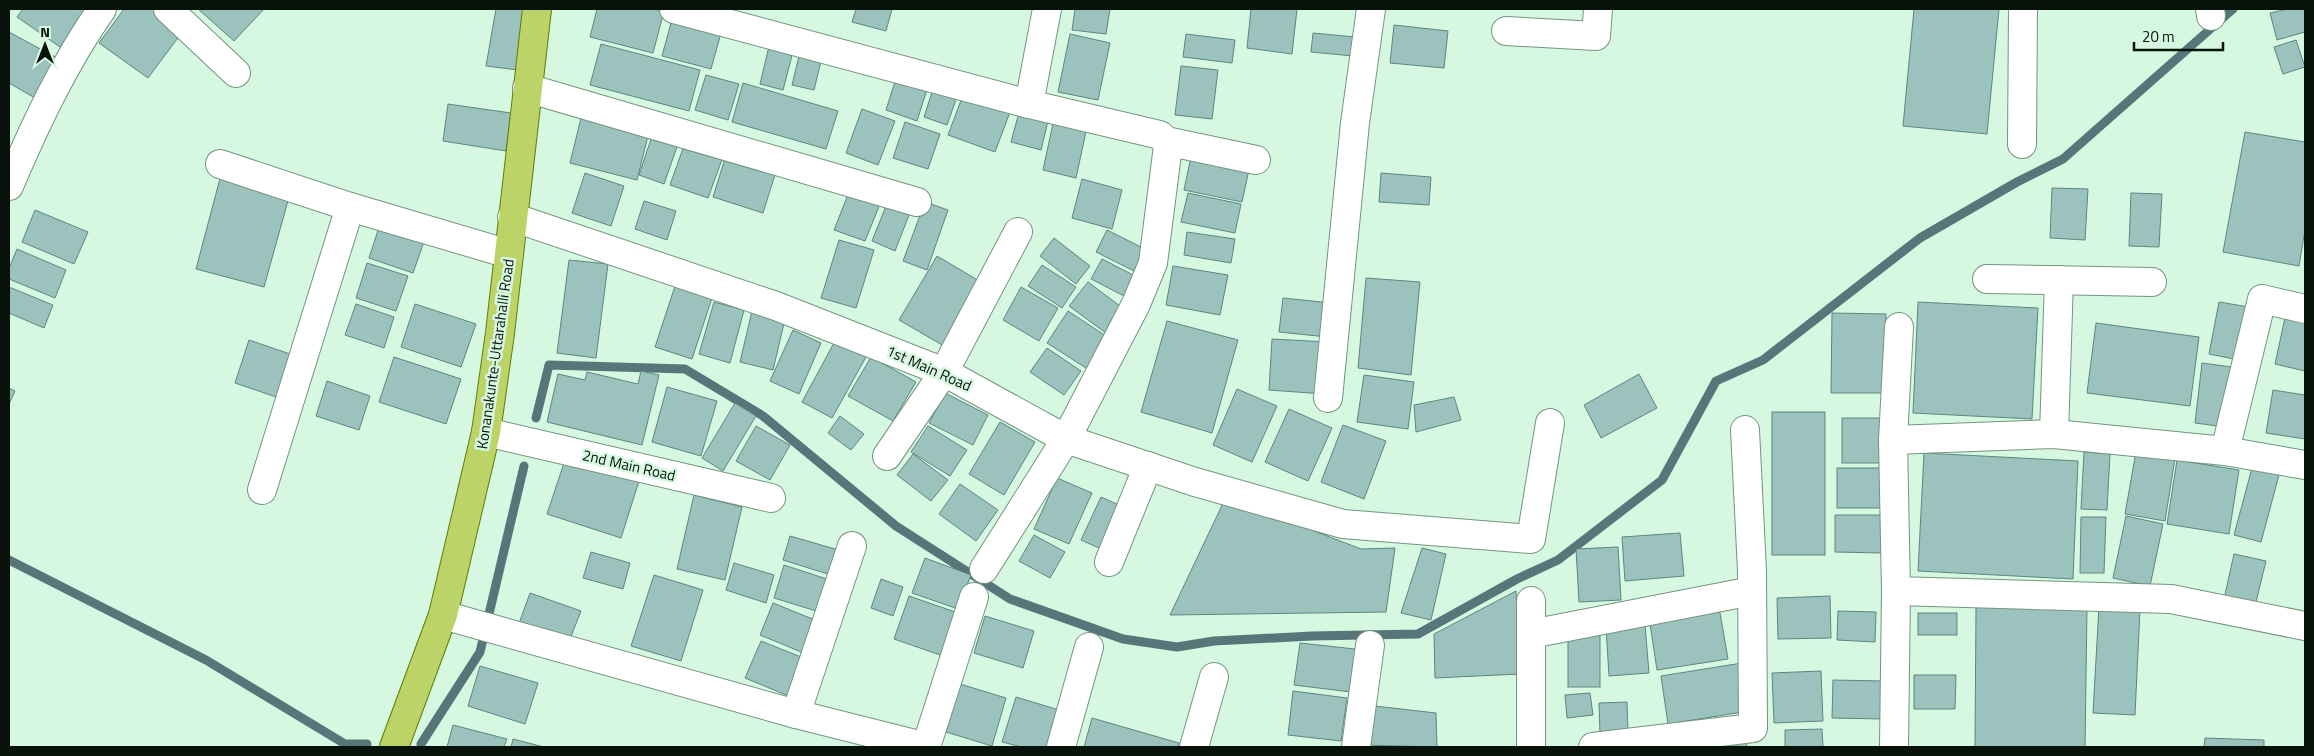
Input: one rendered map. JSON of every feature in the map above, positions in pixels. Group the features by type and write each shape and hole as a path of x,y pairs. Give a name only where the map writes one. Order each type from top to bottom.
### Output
{"main road":[{"name":"Konanakunte-Uttarahalli Road","path":"394,747 443,615 486,432 537,9"}],"street":[{"path":"12,170 79,41 102,9"},
{"path":"168,9 236,73"},
{"path":"674,9 1029,104 1160,136 1166,141 1256,160"},
{"path":"1029,104 1047,9"},
{"path":"1328,398 1355,123 1371,9"},
{"path":"1506,30 1596,36 1598,9"},
{"path":"2022,144 2023,9"},
{"path":"527,88 917,202"},
{"path":"984,569 1066,439 1136,304 1153,263 1168,146 1166,141"},
{"path":"220,164 350,207 508,254"},
{"path":"262,490 350,207"},
{"name":"1st Main Road","path":"512,217 776,306 944,372 1066,439 1195,482 1343,524 1531,538 1550,423"},
{"path":"888,456 944,372 1018,232"},
{"path":"1987,279 2152,282"},
{"path":"2054,434 2059,280"},
{"path":"2225,451 2262,299 2305,309"},
{"path":"1894,747 1896,591 1893,440 1899,327"},
{"path":"1593,747 1753,728 1752,591 1746,430"},
{"name":"2nd Main Road","path":"486,432 772,498"},
{"path":"1893,440 2054,434 2225,451 2305,465"},
{"path":"1109,562 1148,466"},
{"path":"796,714 852,546"},
{"path":"1531,634 1752,591"},
{"path":"1896,591 2171,599 2305,626"},
{"path":"443,615 796,714 927,747 974,597"},
{"path":"1531,601 1531,747"},
{"path":"1356,747 1370,646"},
{"path":"1061,747 1088,647"},
{"path":"1194,747 1214,676"}],"building":[{"path":"23,9 88,9 60,47 17,17"},
{"path":"124,9 161,9 186,27 148,78 99,43"},
{"path":"198,9 264,9 234,41"},
{"path":"496,9 528,9 518,70 486,66"},
{"path":"597,9 653,9 664,11 653,53 590,37"},
{"path":"856,9 892,9 886,31 852,22"},
{"path":"1075,9 1110,9 1106,34 1072,30"},
{"path":"1251,9 1297,9 1292,54 1247,48"},
{"path":"1914,9 1999,9 1987,134 1903,126"},
{"path":"2288,9 2305,9 2305,32 2277,40 2270,13"},
{"path":"674,12 723,26 711,69 662,56"},
{"path":"1394,25 1448,31 1444,68 1390,63"},
{"path":"9,32 57,58 35,98 9,83"},
{"path":"1313,33 1355,37 1353,56 1311,52"},
{"path":"1070,34 1110,43 1098,100 1058,92"},
{"path":"1186,34 1235,40 1232,63 1183,57"},
{"path":"771,38 795,44 783,90 760,84"},
{"path":"2296,40 2305,67 2283,74 2274,47"},
{"path":"601,44 700,70 689,111 590,85"},
{"path":"801,48 823,53 814,90 792,85"},
{"path":"1181,66 1218,70 1212,119 1175,115"},
{"path":"898,72 929,83 917,121 886,110"},
{"path":"706,75 739,84 728,120 695,110"},
{"path":"743,83 838,111 826,149 732,122"},
{"path":"934,86 958,94 947,125 924,117"},
{"path":"963,95 1010,112 995,152 948,135"},
{"path":"448,104 511,113 506,151 443,141"},
{"path":"1021,105 1050,113 1041,150 1011,142"},
{"path":"862,109 895,121 878,165 846,153"},
{"path":"582,114 649,132 637,180 570,163"},
{"path":"1054,119 1087,127 1076,178 1043,170"},
{"path":"905,122 940,134 928,169 893,158"},
{"path":"2245,132 2305,142 2305,230 2299,266 2223,252"},
{"path":"653,133 679,141 664,184 639,175"},
{"path":"686,140 724,154 708,198 670,185"},
{"path":"727,152 777,168 763,213 713,197"},
{"path":"1192,152 1250,165 1242,202 1184,190"},
{"path":"222,171 291,190 264,287 196,269"},
{"path":"585,173 624,186 611,226 572,213"},
{"path":"1381,173 1431,177 1429,205 1379,202"},
{"path":"1082,179 1122,190 1112,229 1072,218"},
{"path":"851,187 882,199 865,241 834,230"},
{"path":"2052,188 2088,189 2085,240 2050,238"},
{"path":"1188,193 1241,204 1235,233 1181,222"},
{"path":"2131,193 2162,194 2159,247 2129,246"},
{"path":"644,201 676,211 667,240 635,229"},
{"path":"888,201 911,210 895,251 872,241"},
{"path":"925,202 948,210 927,270 903,261"},
{"path":"35,210 88,232 74,264 22,242"},
{"path":"382,218 427,233 413,273 369,258"},
{"path":"1107,230 1149,251 1138,273 1096,252"},
{"path":"1187,232 1235,239 1231,263 1184,255"},
{"path":"1054,238 1090,266 1076,284 1040,256"},
{"path":"839,240 874,250 856,308 821,298"},
{"path":"17,249 66,270 55,298 9,279 9,268"},
{"path":"937,256 981,282 944,346 899,320"},
{"path":"1102,259 1139,278 1128,298 1091,279"},
{"path":"569,260 608,264 596,358 557,353"},
{"path":"367,263 408,276 396,311 356,298"},
{"path":"1042,265 1076,287 1062,308 1028,286"},
{"path":"1173,266 1228,275 1220,315 1166,305"},
{"path":"1366,278 1420,282 1411,375 1358,368"},
{"path":"1088,282 1128,312 1110,336 1069,306"},
{"path":"676,283 713,295 692,359 655,347"},
{"path":"9,287 53,305 44,328 9,313"},
{"path":"1021,287 1058,308 1039,341 1003,320"},
{"path":"1283,298 1331,303 1327,337 1279,332"},
{"path":"714,302 744,310 730,363 699,354"},
{"path":"1918,302 2038,308 2032,419 1913,413"},
{"path":"2219,302 2249,307 2239,360 2209,354"},
{"path":"356,304 394,317 384,348 345,335"},
{"path":"415,304 476,324 461,367 401,347"},
{"path":"752,311 785,319 773,370 740,362"},
{"path":"1068,311 1109,338 1089,370 1047,343"},
{"path":"1832,313 1886,314 1885,393 1831,393"},
{"path":"2286,313 2305,317 2305,371 2275,364"},
{"path":"1167,321 1238,340 1212,433 1141,412"},
{"path":"2096,323 2199,337 2190,406 2087,393"},
{"path":"793,330 821,343 799,394 770,381"},
{"path":"1272,339 1328,342 1324,394 1269,390"},
{"path":"249,340 296,356 282,399 235,383"},
{"path":"835,341 866,357 832,418 802,402"},
{"path":"1047,348 1081,371 1064,395 1030,372"},
{"path":"394,357 461,379 446,424 379,402"},
{"path":"871,357 916,382 893,421 848,396"},
{"path":"2202,363 2232,367 2225,427 2195,423"},
{"path":"641,371 659,375 642,445 547,422 558,374 585,380 587,372 638,384"},
{"path":"1639,374 1657,408 1601,438 1584,405"},
{"path":"1364,375 1414,382 1408,429 1357,422"},
{"path":"327,381 370,396 359,430 316,416"},
{"path":"667,387 717,401 701,456 652,442"},
{"path":"9,388 15,391 9,404"},
{"path":"1237,389 1277,406 1252,462 1213,445"},
{"path":"2273,390 2305,395 2305,439 2266,433"},
{"path":"945,393 988,415 973,445 929,423"},
{"path":"1454,397 1461,420 1416,432 1414,405"},
{"path":"735,403 756,416 723,471 702,458"},
{"path":"1289,409 1332,428 1308,481 1265,462"},
{"path":"1772,412 1825,412 1825,555 1772,555"},
{"path":"840,416 864,434 851,450 828,433"},
{"path":"1842,418 1884,418 1884,463 1842,463"},
{"path":"1000,422 1035,442 1004,495 969,474"},
{"path":"1343,425 1386,441 1364,499 1321,482"},
{"path":"756,426 790,445 770,480 736,461"},
{"path":"928,426 967,450 950,476 911,452"},
{"path":"2137,446 2176,452 2165,521 2125,514"},
{"path":"2084,452 2110,454 2107,510 2081,509"},
{"path":"1924,453 2078,461 2073,579 1918,571"},
{"path":"913,454 948,480 931,501 897,475"},
{"path":"566,457 639,481 621,538 547,514"},
{"path":"2177,460 2239,470 2229,534 2167,524"},
{"path":"1837,468 1884,468 1884,508 1837,508"},
{"path":"2252,468 2279,475 2261,542 2234,535"},
{"path":"1057,478 1092,493 1069,544 1034,529"},
{"path":"960,484 998,510 976,541 939,514"},
{"path":"694,495 742,507 725,580 677,569"},
{"path":"1101,497 1128,509 1108,552 1081,540"},
{"path":"1226,497 1361,549 1395,548 1386,612 1170,615"},
{"path":"1835,515 1882,515 1882,553 1835,552"},
{"path":"2126,516 2163,524 2150,586 2113,578"},
{"path":"2081,517 2106,517 2104,573 2080,573"},
{"path":"1680,533 1684,576 1625,581 1622,537"},
{"path":"1034,535 1065,552 1050,578 1019,561"},
{"path":"790,536 842,551 834,576 783,560"},
{"path":"1618,547 1621,600 1579,602 1576,549"},
{"path":"1422,548 1446,554 1431,620 1401,613"},
{"path":"591,552 630,563 623,589 583,578"},
{"path":"2234,554 2266,561 2255,606 2224,599"},
{"path":"925,558 971,575 958,609 912,593"},
{"path":"734,563 774,575 766,603 726,590"},
{"path":"784,565 836,582 826,614 774,598"},
{"path":"654,575 703,590 681,661 631,646"},
{"path":"881,579 903,587 893,616 871,608"},
{"path":"1516,591 1520,674 1435,678 1434,634"},
{"path":"530,593 581,611 568,644 518,626"},
{"path":"909,596 961,614 946,657 894,639"},
{"path":"1830,596 1831,638 1778,639 1777,598"},
{"path":"773,603 825,624 811,656 760,635"},
{"path":"2099,606 2140,609 2135,715 2093,713"},
{"path":"1719,607 1728,659 1657,670 1649,617"},
{"path":"1976,607 2087,608 2085,747 1975,747"},
{"path":"1838,611 1876,612 1875,642 1837,640"},
{"path":"1918,613 1957,613 1957,635 1918,635"},
{"path":"985,616 1034,631 1023,668 974,653"},
{"path":"1645,625 1649,673 1609,676 1606,627"},
{"path":"1568,634 1600,634 1600,687 1568,687"},
{"path":"761,641 806,659 791,697 745,678"},
{"path":"1300,643 1364,650 1359,693 1294,685"},
{"path":"1742,663 1749,711 1668,724 1661,676"},
{"path":"480,666 538,683 525,724 468,706"},
{"path":"1821,671 1823,721 1774,723 1772,673"},
{"path":"1914,675 1956,675 1955,709 1914,709"},
{"path":"1833,680 1883,681 1882,719 1832,718"},
{"path":"960,684 1006,698 992,746 946,732"},
{"path":"1293,691 1347,698 1341,741 1288,735"},
{"path":"1590,693 1593,715 1567,718 1565,695"},
{"path":"1016,697 1069,713 1059,747 1022,747 1002,742"},
{"path":"1627,702 1628,733 1600,734 1599,703"},
{"path":"1366,705 1436,713 1437,747 1362,745"},
{"path":"1092,718 1179,743 1178,747 1084,747"},
{"path":"453,725 507,739 504,747 447,747"},
{"path":"1822,729 1823,747 1785,747 1785,730"},
{"path":"1746,738 1747,747 1702,747"},
{"path":"2205,738 2264,740 2264,747 2204,747"},
{"path":"513,739 544,747 511,747"}],"waterway":[{"path":"536,418 549,365 685,369 763,416 896,526 1010,599 1123,639 1177,647 1214,641 1312,636 1418,634 1517,579 1558,560 1662,480 1716,381 1763,360 1920,238 2017,182 2063,159 2233,9"},
{"path":"421,744 480,652 524,466"},
{"path":"9,560 206,660 345,744 367,744"}]}
